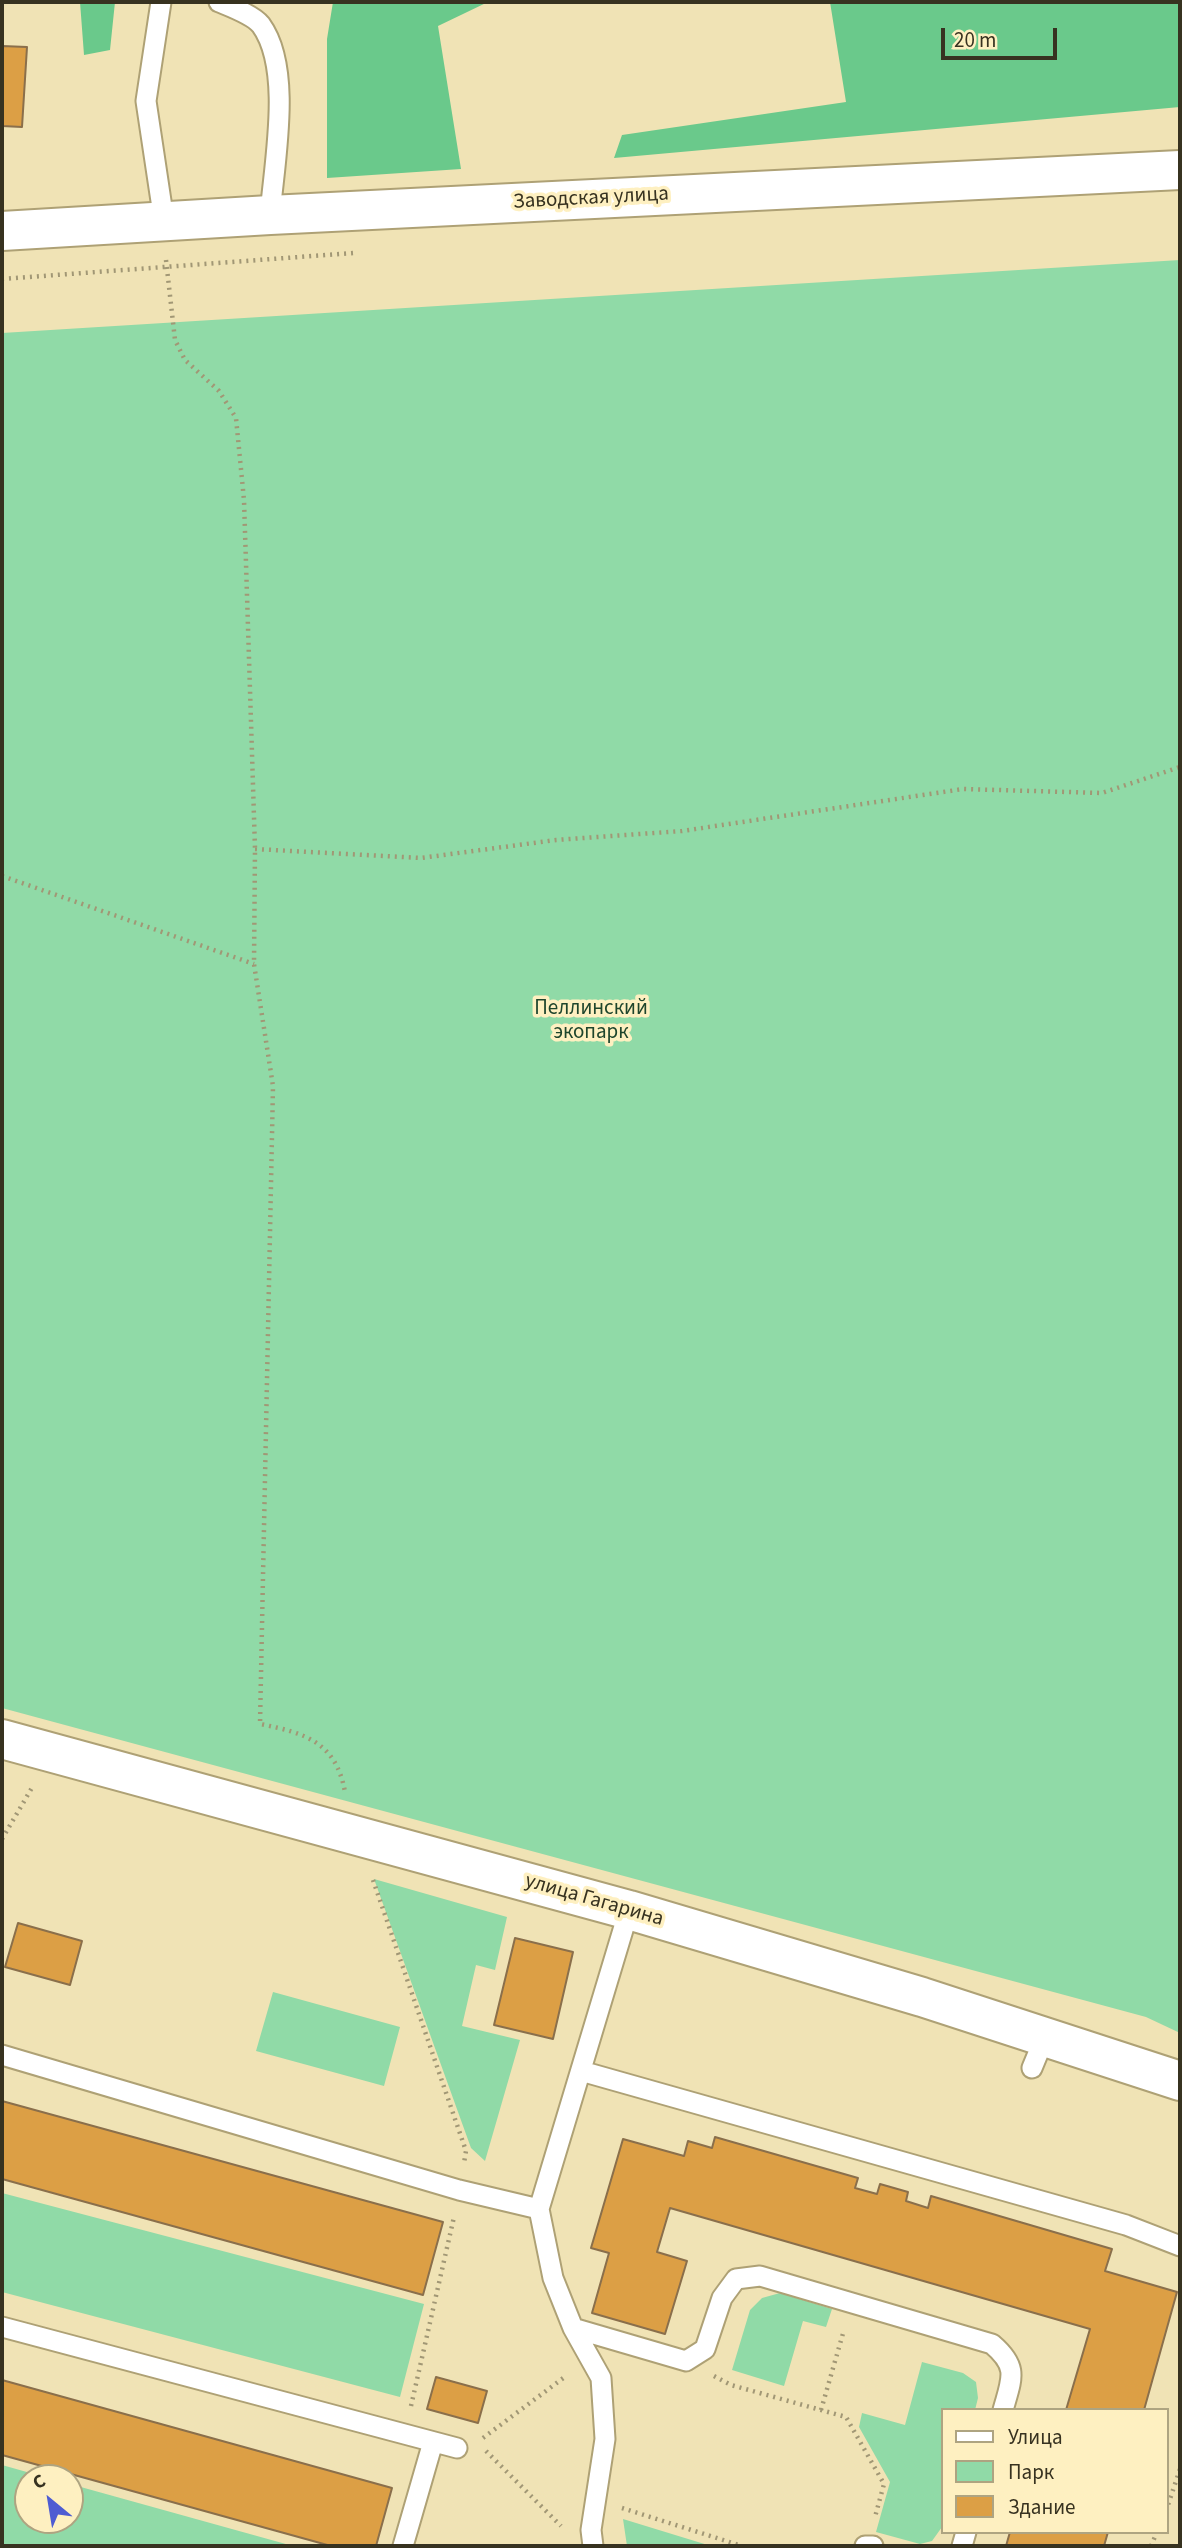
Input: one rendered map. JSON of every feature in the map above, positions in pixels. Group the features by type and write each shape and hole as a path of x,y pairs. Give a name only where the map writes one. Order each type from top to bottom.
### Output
{"street":[{"name":"Заводская улица","path":"2,231 270,215 1180,170"},
{"name":"улица Гагарина","path":"2,1739 629,1910 922,1997 1038,2054 1180,2081"}],"lane":[{"path":"161,2 146,101 164,221"},
{"path":"219,2 259,23 273,46 279,91 270,215"},
{"path":"593,2546 596,2500 605,2439 601,2378 573,2328 553,2278 539,2208 629,1910"},
{"path":"2,2056 459,2190 539,2208"},
{"path":"581,2071 1126,2225 1180,2246"},
{"path":"573,2328 686,2361 705,2349 722,2298 736,2279 760,2276 992,2344 1007,2357 1013,2376 1004,2408"},
{"path":"2,2327 457,2448"},
{"path":"403,2546 433,2442"}],"path":[{"path":"164,221 175,340 185,360 219,391 236,418 244,500 254,849 254,964 273,1086 260,1724 297,1731 327,1749 342,1777 348,1809 466,2151 405,2434"},
{"path":"254,849 421,858 556,840 682,831 963,789 1102,793 1180,767"},
{"path":"2,876 254,964"},
{"path":"2,1839 53,1751"},
{"path":"821,2410 852,2303"},
{"path":"563,2527 478,2443 590,2358"},
{"path":"686,2361 731,2385 846,2417 884,2484 868,2546"},
{"path":"1168,2505 1180,2469"},
{"path":"596,2500 742,2546"}],"green space":[{"path":"80,2 115,2 110,50 84,55"},
{"path":"333,2 488,2 438,26 461,169 327,178 327,39"},
{"path":"830,2 1180,2 1180,107 614,158 622,135 846,102"},
{"name":"Пеллинский экопарк","path":"1180,260 1180,2033 1146,2017 2,1708 2,333"},
{"path":"374,1879 507,1917 495,1970 476,1965 462,2026 520,2040 485,2161 471,2148"},
{"path":"273,1992 400,2027 384,2086 256,2051"},
{"path":"2,2193 424,2304 400,2397 2,2292"},
{"path":"780,2293 832,2309 826,2327 803,2321 784,2386 732,2370 750,2310 762,2298"},
{"path":"922,2362 963,2373 976,2382 978,2398 976,2408 940,2408 940,2530 932,2541 920,2544 876,2532 890,2482 859,2427 862,2413 905,2425"},
{"path":"2,2465 14,2468 14,2534 84,2534 84,2488 293,2546 2,2546"},
{"path":"623,2519 711,2546 627,2546"}],"building":[{"path":"2,46 27,47 22,127 2,126"},
{"path":"18,1923 82,1941 70,1985 5,1967"},
{"path":"515,1938 573,1952 553,2039 494,2025"},
{"path":"2,2101 443,2222 423,2295 2,2179"},
{"path":"715,2137 858,2178 855,2188 877,2194 880,2184 908,2192 906,2201 928,2208 931,2196 1112,2249 1105,2271 1177,2292 1145,2408 1067,2408 1090,2329 670,2208 657,2252 687,2261 665,2334 592,2313 609,2253 591,2248 623,2139 684,2156 688,2141 712,2148"},
{"path":"436,2377 487,2391 478,2423 427,2409"},
{"path":"2,2380 392,2488 376,2546 331,2546 84,2478 84,2464 35,2464 2,2455"},
{"path":"1009,2534 1107,2534 1104,2546 1006,2546"}]}
